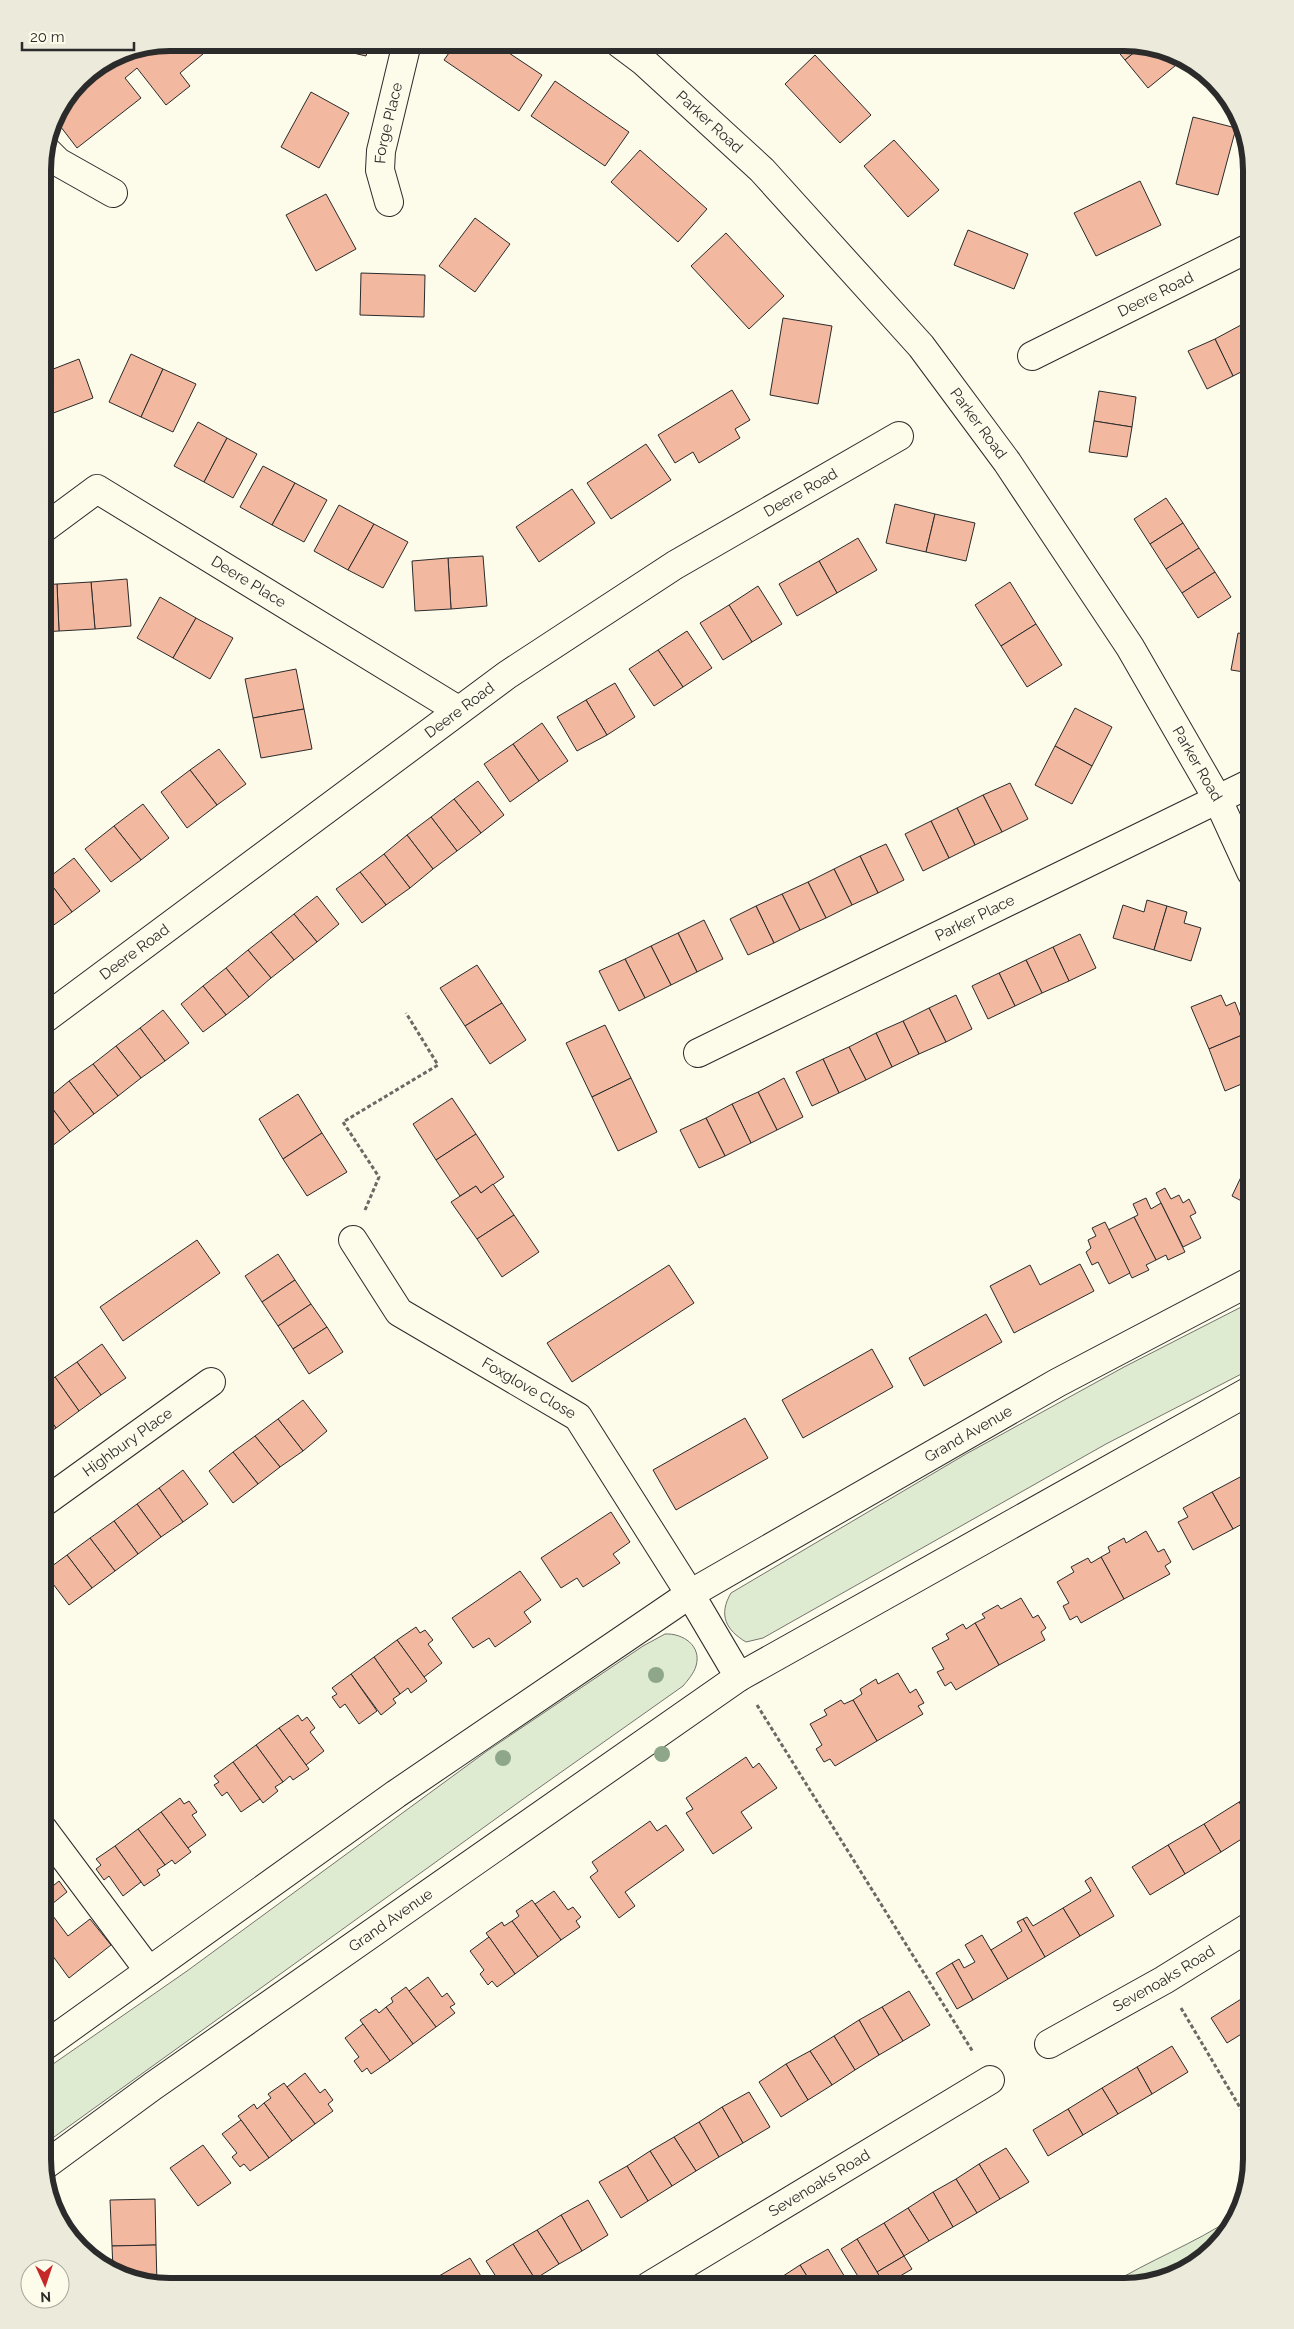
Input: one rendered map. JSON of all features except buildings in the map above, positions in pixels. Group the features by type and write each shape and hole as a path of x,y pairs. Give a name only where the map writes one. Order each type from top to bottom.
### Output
{"street":[{"name":"Forge Place","path":"389,202 380,170 381,151 405,51"},
{"name":"Parker Road","path":"630,51 762,170 921,346 1007,462 1130,647 1217,798 1243,853"},
{"path":"52,156 58,162 113,193"},
{"name":"Deere Road","path":"1032,356 1243,251"},
{"name":"Deere Road","path":"52,1014 507,675 674,565 899,436"},
{"name":"Deere Place","path":"52,522 97,489 458,710"},
{"name":"Parker Place","path":"698,1053 1243,787"},
{"name":"Foxglove Close","path":"353,1240 399,1312 578,1417 690,1594"},
{"name":"Grand Avenue","path":"51,2041 396,1794 690,1594 1056,1383 1243,1286"},
{"name":"Highbury Place","path":"51,1497 211,1382"},
{"name":"Grand Avenue","path":"51,2161 153,2086 740,1677 1243,1395"},
{"path":"690,1594 740,1677"},
{"path":"51,1841 148,1971"},
{"name":"Sevenoaks Road","path":"1049,2044 1164,1980 1243,1932"},
{"name":"Sevenoaks Road","path":"663,2278 990,2080"}],"path":[{"path":"353,1240 378,1177 344,1122 438,1065 406,1013"},
{"path":"740,1677 990,2080"},
{"path":"1164,1980 1243,2111"}],"green space":[{"path":"1243,1306 1243,1373 1106,1444 763,1638 746,1642 729,1627 726,1621 725,1608 731,1593 966,1454 1124,1367"},
{"path":"665,1634 684,1638 690,1642 696,1652 695,1669 683,1686 51,2139 51,2065 187,1971 487,1751 643,1646"},
{"path":"1224,2224 1202,2248 1183,2262 1154,2274 1122,2278 1139,2268"}]}
